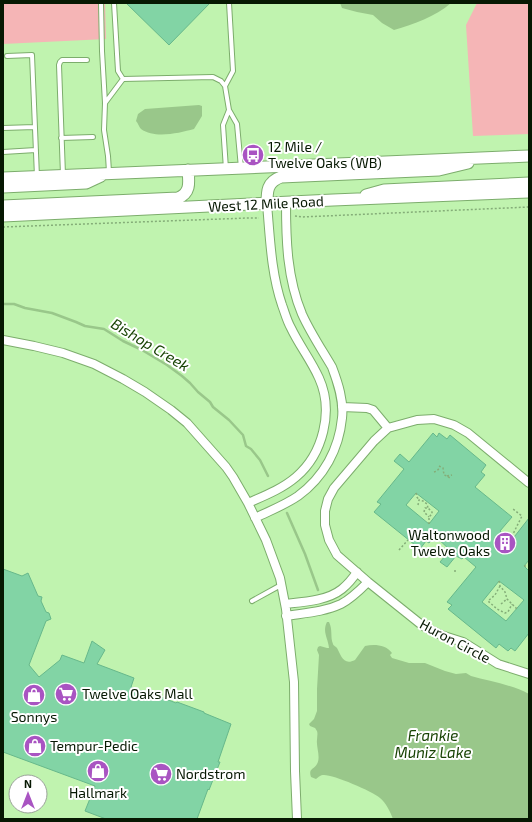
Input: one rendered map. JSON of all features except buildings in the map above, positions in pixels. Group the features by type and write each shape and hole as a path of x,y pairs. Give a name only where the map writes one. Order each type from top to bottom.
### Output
{"main road":[{"path":"3,178 529,156"},
{"path":"267,204 267,194 270,185 281,177 439,170 498,157"},
{"path":"3,206 178,198 185,194 188,190 188,170"},
{"path":"3,187 86,183 107,174"},
{"path":"350,200 384,190 529,183"},
{"name":"West 12 Mile Road","path":"3,216 529,192"}],"street":[{"path":"255,518 298,496 317,478 328,464 336,445 342,418 338,382 332,367 302,313 293,287 287,244 286,202"},
{"path":"248,503 287,484 303,470 314,456 321,440 326,416 322,385 291,328 278,291 274,272 267,204"},
{"path":"3,340 63,353 94,364 149,394 187,423 233,477 248,503 266,540 280,578 285,604 294,682 295,771 298,819"},
{"path":"342,408 367,408 372,410 388,428"},
{"name":"Huron Circle","path":"529,483 468,433 454,425 434,419 417,420 388,428 374,441 334,488 328,499 325,511 325,525 329,540 338,555 368,582 423,626 441,635 463,642 498,664 529,674"},
{"path":"285,604 323,598 334,594 342,590 357,572"},
{"path":"286,616 326,609 342,603 368,582"}],"lane":[{"path":"101,3 105,103 104,130 108,156 107,174"},
{"path":"114,3 118,71 122,79"},
{"path":"225,86 233,71 230,3"},
{"path":"7,56 32,55 37,177"},
{"path":"63,176 59,65 62,60 88,60"},
{"path":"122,79 213,77 221,81 225,86 228,110 223,125 226,169"},
{"path":"105,103 122,79"},
{"path":"228,110 237,124 241,168"},
{"path":"3,128 35,127"},
{"path":"61,138 93,137"},
{"path":"3,152 36,150"},
{"path":"252,601 281,585"}],"path":[{"path":"434,472 438,471 440,466 443,468 444,475 450,478"},
{"path":"447,476 452,475"},
{"path":"416,493 419,500 418,505"},
{"path":"419,500 427,504 428,508 432,512 429,517 429,524"},
{"path":"428,508 425,508 424,512 429,517"},
{"path":"510,540 522,516 513,509"},
{"path":"399,550 408,540"},
{"path":"524,566 529,566"},
{"path":"499,581 507,599 517,608"},
{"path":"500,586 488,601 496,609 505,613 508,612 512,604"},
{"path":"501,604 507,599"}],"shaded area":[{"path":"3,3 105,3 106,39 3,44"},
{"path":"477,3 529,3 529,134 473,136 466,25"}],"water":[{"path":"340,3 451,3 445,8 417,23 394,30 382,23 373,15 342,8"},
{"path":"202,106 202,116 194,129 188,131 153,134 141,129 136,121 138,114 145,109"},
{"name":"Frankie Muniz Lake","path":"327,622 329,622 330,625 333,644 345,661 348,662 355,660 365,646 380,646 390,650 392,653 390,655 392,658 409,663 425,663 456,674 466,673 471,676 516,688 529,694 529,819 393,819 384,802 369,791 344,780 329,776 321,775 316,779 311,777 310,772 317,764 318,755 317,731 309,724 314,719 317,711 319,655 317,650 320,646 329,648 325,632"}],"waterway":[{"name":"Bishop Creek","path":"3,304 14,304 25,308 52,313 85,326 104,329 167,365 190,383 243,435 246,446 251,449 260,460 268,476"},
{"name":"Bishop Creek","path":"287,513 305,554 318,590"}],"place":[{"name":"12 Mile / Twelve Oaks (WB)","path":"253,155"},
{"name":"Waltonwood Twelve Oaks","path":"505,543"},
{"name":"Twelve Oaks Mall","path":"66,694"},
{"name":"Sonnys","path":"34,695"},
{"name":"Tempur-Pedic","path":"35,746"},
{"name":"Hallmark","path":"98,771"},
{"name":"Nordstrom","path":"161,774"}]}
